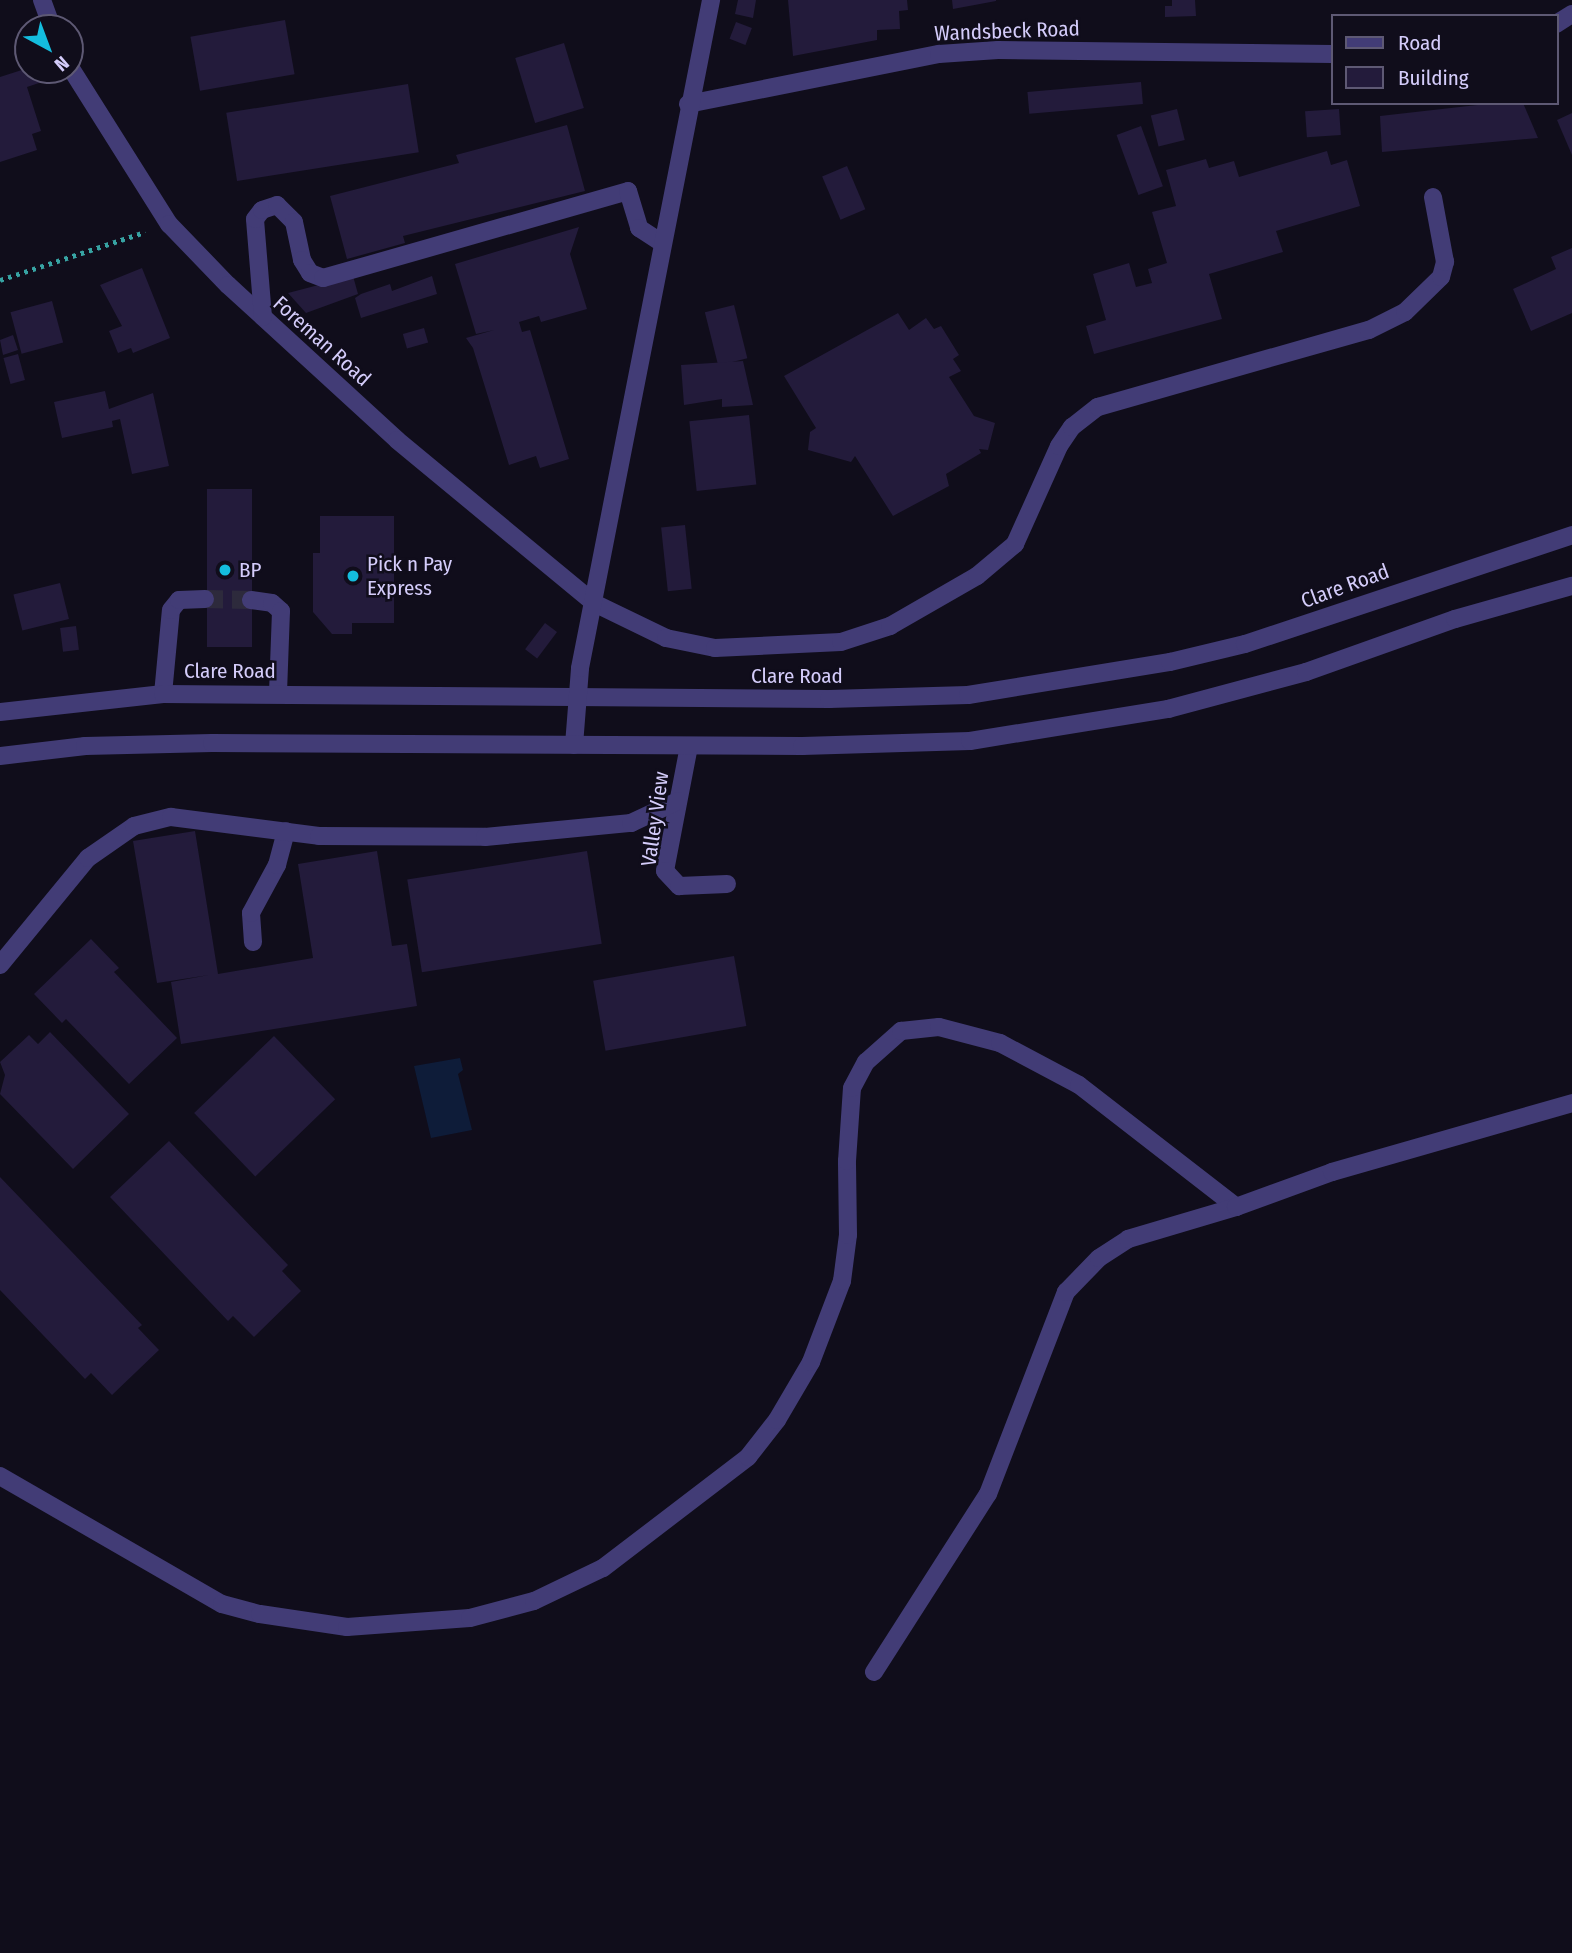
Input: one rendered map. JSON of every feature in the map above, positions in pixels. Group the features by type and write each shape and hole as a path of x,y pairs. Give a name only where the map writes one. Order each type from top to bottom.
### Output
{"street":[{"path":"575,745 578,698 594,603 688,104 711,0"},
{"name":"Wandsbeck Road","path":"688,104 939,54 986,51 1330,54"},
{"name":"Foreman Road","path":"81,84 169,224 263,317 397,440 594,603 666,638 715,648 841,642 890,625 977,576 1015,544 1059,446 1091,411 1369,330 1426,296 1441,276 1445,262 1433,198"},
{"path":"263,317 255,219 277,205 294,222 302,260 310,273 323,278 628,191 639,228 662,243"},
{"name":"Clare Road","path":"0,712 163,694 578,698 968,695 1081,678 1245,644 1572,535"},
{"path":"0,756 85,746 200,743 886,746 1073,727 1168,709 1306,672 1455,619 1572,586"},
{"path":"163,694 170,610 179,600 205,599"},
{"path":"251,600 272,603 281,611 278,694"},
{"name":"Valley View","path":"689,747 665,871 670,881 679,886 727,884"},
{"path":"0,965 88,858 134,826 171,817 357,837 499,836 631,822 678,801"},
{"path":"253,942 251,913 277,865 286,831"},
{"path":"0,1476 222,1604 260,1615 347,1627 470,1618 534,1601 603,1568 748,1457 777,1420 811,1362 842,1281 848,1235 847,1161 852,1088 866,1062 901,1031 939,1027 1000,1043 1079,1085 1236,1207"},
{"path":"874,1672 988,1494 1066,1292 1099,1258 1128,1239 1236,1207 1332,1172 1572,1103"}],"path":[{"path":"0,280 169,224"}],"water":[{"path":"460,1058 463,1070 458,1074 472,1130 431,1138 414,1066"}],"building":[{"path":"738,0 756,0 753,18 735,14"},
{"path":"788,0 907,0 908,10 899,11 900,29 877,30 877,40 793,56"},
{"path":"952,0 996,0 996,1 953,9"},
{"path":"1172,0 1195,0 1196,16 1165,17 1165,6 1172,6"},
{"path":"285,20 295,74 200,91 190,37"},
{"path":"736,22 752,28 745,45 730,39"},
{"path":"564,43 584,108 535,123 515,58"},
{"path":"14,72 14,84 36,84 27,87 41,131 32,134 37,150 0,162 0,77"},
{"path":"1141,82 1143,104 1029,114 1027,92"},
{"path":"408,84 419,152 237,181 226,113"},
{"path":"1477,105 1524,105 1538,138 1382,152 1380,116"},
{"path":"1177,109 1185,140 1159,147 1151,116"},
{"path":"1339,109 1341,135 1307,137 1305,111"},
{"path":"1572,113 1572,155 1557,120"},
{"path":"567,125 585,191 403,236 405,243 347,259 330,196 459,163 456,155"},
{"path":"1141,126 1163,186 1138,195 1117,135"},
{"path":"1327,151 1331,165 1347,160 1360,206 1276,231 1283,252 1209,274 1222,319 1094,354 1086,326 1106,320 1093,274 1129,263 1136,287 1152,283 1148,269 1167,263 1152,212 1176,206 1166,170 1206,159 1209,168 1234,161 1239,177"},
{"path":"847,166 865,209 841,220 822,177"},
{"path":"579,227 570,254 587,309 541,322 539,316 519,322 522,332 530,330 569,459 540,468 536,456 509,465 473,348 466,338 494,330 476,334 455,264"},
{"path":"1572,248 1572,313 1531,331 1513,289 1556,269 1551,257"},
{"path":"142,268 170,338 133,353 131,348 118,353 109,331 122,326 100,285"},
{"path":"353,276 358,294 306,313 288,293"},
{"path":"432,276 437,294 361,318 355,298 361,294 390,284 392,291"},
{"path":"52,301 63,343 22,354 10,312"},
{"path":"734,305 747,358 718,366 705,312"},
{"path":"898,313 909,330 926,318 934,329 941,326 959,355 953,359 961,371 949,377 974,416 995,423 988,450 979,449 981,453 946,474 949,486 893,516 855,456 851,462 808,450 810,432 816,428 784,376"},
{"path":"424,328 428,342 407,348 403,334"},
{"path":"13,335 18,350 3,355 0,340"},
{"path":"18,354 25,380 10,384 4,358"},
{"path":"743,361 753,405 722,407 722,399 684,405 681,365"},
{"path":"105,391 109,409 153,393 169,466 132,474 120,419 112,421 113,427 62,438 54,402"},
{"path":"749,415 756,485 697,491 689,421"},
{"path":"207,489 252,489 252,647 207,647"},
{"path":"320,516 394,516 394,623 352,623 352,634 332,634 313,612 313,553 320,553"},
{"path":"685,525 692,589 668,591 661,528"},
{"path":"60,583 69,619 22,631 13,595"},
{"path":"545,623 557,632 537,658 525,649"},
{"path":"76,626 79,650 63,652 60,628"},
{"path":"195,831 218,974 313,958 298,864 377,851 392,946 407,944 417,1006 181,1044 171,982 209,975 157,983 133,841"},
{"path":"587,851 602,944 422,972 407,879"},
{"path":"91,939 119,968 114,972 177,1038 129,1084 66,1019 62,1023 34,994"},
{"path":"734,956 746,1026 606,1051 593,981"},
{"path":"50,1032 129,1114 73,1169 0,1094 5,1075 0,1062 29,1035 38,1044"},
{"path":"274,1036 335,1099 255,1176 194,1113"},
{"path":"169,1141 288,1265 282,1271 301,1291 254,1337 233,1316 228,1321 110,1197"},
{"path":"0,1177 142,1325 138,1328 159,1350 112,1395 91,1373 85,1379 0,1290"}],"tunnel":[{"path":"205,599 251,600"}],"place":[{"name":"BP","path":"225,570"},
{"name":"Pick n Pay Express","path":"353,576"}]}
